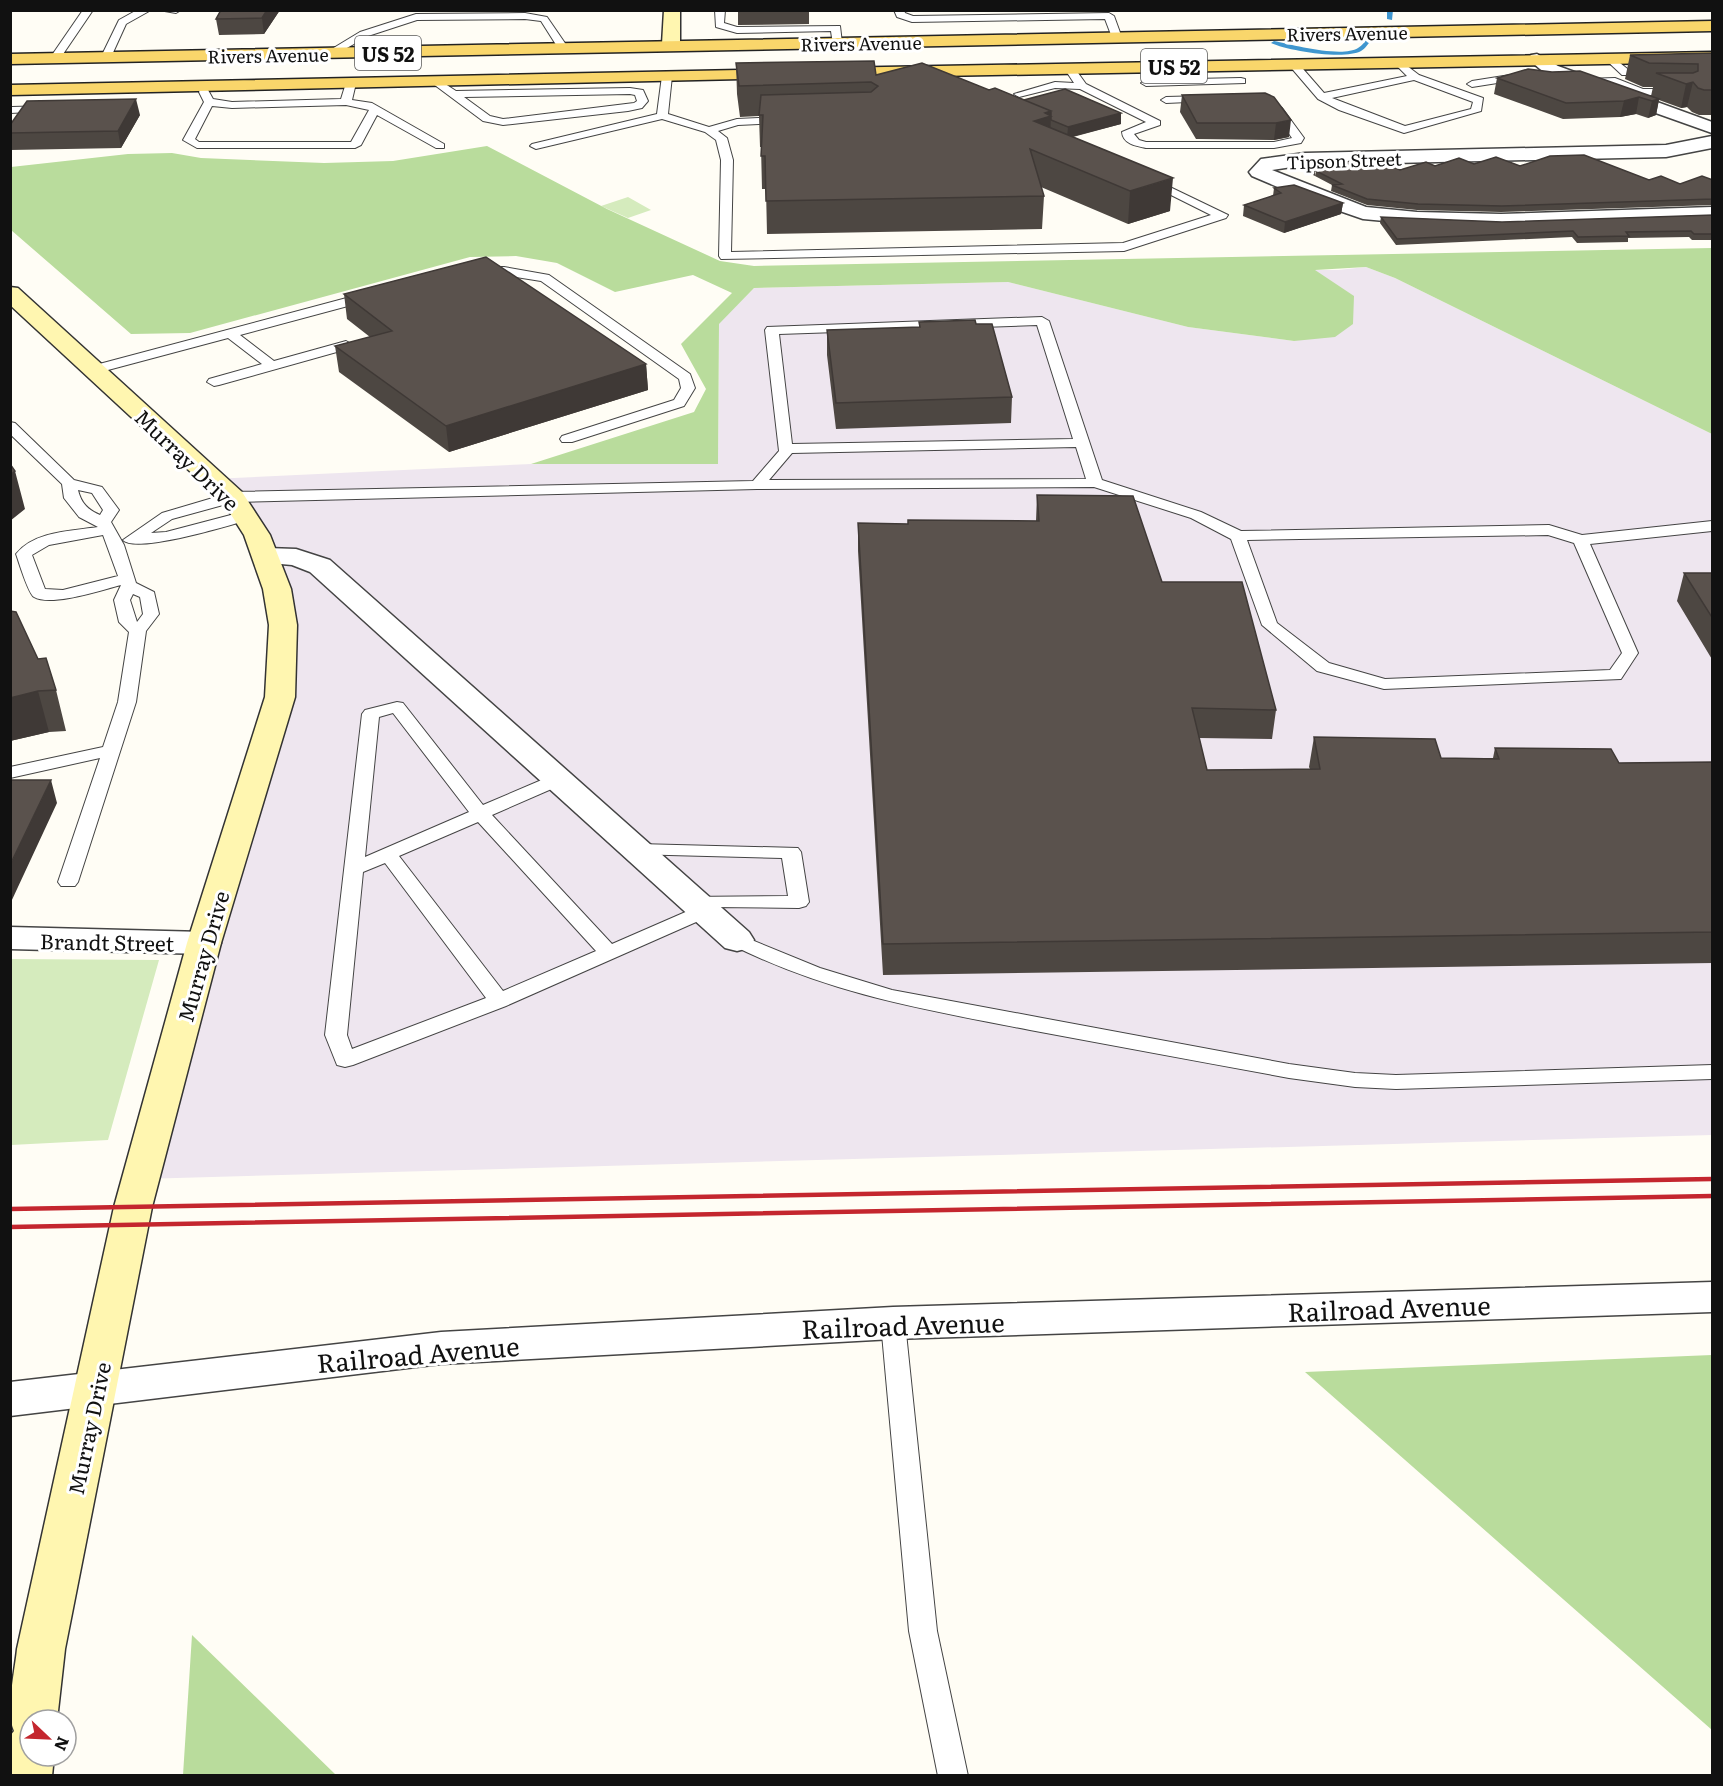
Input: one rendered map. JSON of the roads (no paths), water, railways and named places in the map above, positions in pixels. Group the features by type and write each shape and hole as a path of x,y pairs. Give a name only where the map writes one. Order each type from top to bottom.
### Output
{"main road":[{"name":"Rivers Avenue","path":"10,58 327,55 564,49 833,33 1117,38 1713,26"},
{"path":"806,74 763,68 750,63 747,59 755,51 833,33"},
{"path":"529,94 648,58 671,44 688,55 706,61 750,69 806,74"},
{"path":"529,94 581,70 592,61 584,54 564,49"},
{"name":"Rivers Avenue","path":"19,90 205,94 351,83 436,81 529,94 617,98 667,76 1537,59 1710,60"}],"street":[{"path":"671,44 672,10"},
{"path":"1537,59 1552,70 1713,128"},
{"name":"Tipson Street","path":"1713,142 1666,151 1305,159 1268,163 1259,172 1363,213 1417,218 1501,220 1713,213"},
{"name":"Murray Drive","path":"10,293 239,506 267,556 277,589 283,625 280,698 204,943 134,1207 41,1649 34,1708"},
{"path":"267,556 296,557 320,566 737,939"},
{"name":"Brandt Street","path":"10,938 204,943"},
{"name":"Railroad Avenue","path":"10,1398 441,1348 893,1323 1713,1297"}],"lane":[{"path":"55,58 88,10"},
{"path":"105,57 122,22 147,10"},
{"path":"164,10 176,10"},
{"path":"720,10 720,25 736,30 833,33"},
{"path":"899,10 900,15 912,19 933,20 1114,13 1117,38"},
{"path":"327,55 364,34 416,17 525,16 544,19 564,49"},
{"path":"1610,58 1631,73 1617,75 1615,81"},
{"path":"1477,60 1504,79"},
{"path":"1293,64 1322,97 1343,108 1404,130 1476,111 1479,100 1415,77 1398,62"},
{"path":"1146,83 1243,85 1232,65"},
{"path":"1069,68 1082,86"},
{"path":"934,71 943,88"},
{"path":"662,116 667,76"},
{"path":"1322,97 1415,77"},
{"path":"1472,84 1504,79 1530,81"},
{"path":"436,81 487,119 519,121 553,117 591,101 617,98"},
{"path":"1549,83 1615,81 1641,92 1687,92"},
{"path":"346,102 351,83"},
{"path":"1019,94 1055,85 1082,86 1156,123 1128,132 1128,136 1135,142 1171,146 1274,145 1297,141 1298,138 1278,110 1258,101"},
{"path":"19,90 11,111 55,109"},
{"path":"375,109 355,145 197,145 189,140 205,94 232,105 346,102 368,105 440,146"},
{"path":"455,94 529,94 591,101 617,98"},
{"path":"529,94 540,119"},
{"path":"519,121 529,94"},
{"path":"553,117 557,97"},
{"path":"1166,100 1219,99"},
{"path":"536,146 662,116 709,130 721,138 726,159 726,256 1124,247 1222,215 1133,173"},
{"path":"709,130 737,122 793,120"},
{"path":"471,272 504,271 545,278 685,377 688,388 679,403 567,439"},
{"path":"93,370 384,292"},
{"path":"757,485 786,452 772,330 1042,321 1095,483"},
{"path":"230,333 272,366"},
{"path":"214,382 346,345"},
{"path":"10,426 69,483 97,490 111,510 104,526"},
{"path":"785,449 1082,443"},
{"path":"69,483 72,498 84,514 104,526 123,542 128,582 122,600 127,622 138,631"},
{"path":"123,542 167,516 239,506 757,485 1095,483 1196,515 1238,536 1549,530 1581,540 1713,526"},
{"path":"79,507 104,500"},
{"path":"123,542 166,537 239,506"},
{"path":"68,882 113,750 127,702 138,631 151,614 150,604 148,595 128,582 63,595 39,593 24,554 44,541 104,526"},
{"path":"1238,536 1270,625 1323,667 1384,684 1615,675 1629,653 1581,540"},
{"path":"124,609 150,604"},
{"path":"609,953 479,812 397,707 371,714 336,1035 345,1060 499,1001 609,953 700,906 799,902 791,852 638,850"},
{"path":"10,773 113,750"},
{"path":"354,869 479,812 557,780"},
{"path":"388,854 499,1001"},
{"path":"737,939 795,968 847,986 892,997 1310,1075 1396,1082 1713,1072"},
{"path":"893,1323 923,1631 952,1776"}],"waterway":[{"path":"1390,10 1390,19"},
{"path":"1274,43 1341,53 1359,50 1368,40"}],"railway":[{"path":"10,1209 1712,1179"},
{"path":"10,1227 1712,1196"}]}
